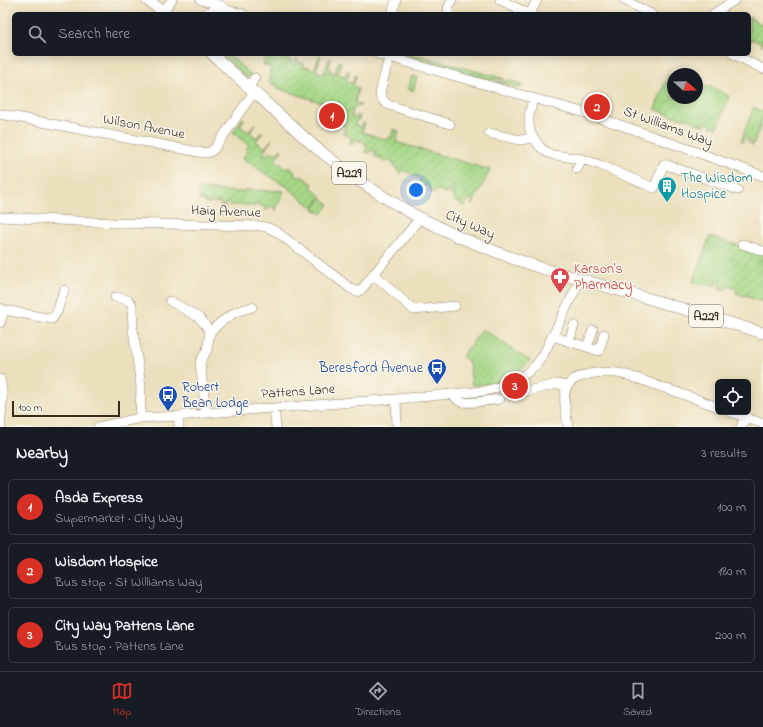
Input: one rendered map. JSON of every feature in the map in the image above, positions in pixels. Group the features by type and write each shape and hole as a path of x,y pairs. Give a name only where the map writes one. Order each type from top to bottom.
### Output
{"main road":[{"path":"147,0 164,12"},
{"name":"City Way","path":"214,56 309,142 340,167 358,180 420,218 494,252 544,269 763,334"}],"street":[{"path":"166,12 172,0"},
{"path":"206,12 203,0 220,5 228,11"},
{"path":"393,12 396,0"},
{"path":"449,12 448,8 452,0"},
{"path":"500,0 526,12"},
{"path":"531,12 537,0"},
{"path":"624,0 636,3 649,12"},
{"path":"716,12 735,0"},
{"path":"210,12 215,10 228,11"},
{"path":"382,56 380,93 384,102 392,106 450,124"},
{"name":"St Williams Way","path":"386,56 600,118 763,176"},
{"path":"737,56 763,69"},
{"name":"Wilson Avenue","path":"0,114 204,153 210,152 214,149 251,90 255,78"},
{"path":"533,98 529,116 530,132 540,147 548,153 582,159 654,188 664,164 738,190"},
{"path":"489,133 520,140 533,138"},
{"path":"577,169 582,159"},
{"name":"Haig Avenue","path":"0,217 114,223 261,226 276,232 354,292 361,290 420,218"},
{"path":"742,244 763,251"},
{"path":"373,274 414,310 455,306"},
{"name":"Pattens Lane","path":"98,427 117,425 140,418 396,399 485,391 502,386 519,378 531,370 542,357 581,279"},
{"path":"0,323 2,309 52,319 58,309 64,290"},
{"path":"115,297 128,300 132,305 129,329 141,387 140,418"},
{"path":"170,301 198,316 210,332"},
{"path":"206,413 200,362 207,350 210,332 221,322 236,312 252,307"},
{"path":"569,342 574,325"},
{"path":"587,347 592,330"},
{"path":"552,336 599,351 604,334"},
{"path":"568,427 564,395 567,386 579,377 596,373 617,373 715,406"},
{"path":"0,379 2,385 1,427"},
{"path":"511,395 557,384 567,386"},
{"name":"Pattens Lane","path":"452,394 458,400 463,402 500,399"},
{"path":"396,399 397,427"},
{"path":"274,408 276,427"},
{"path":"739,415 763,424"},
{"path":"179,416 180,427"},
{"path":"742,427 745,417"}],"green space":[{"path":"751,18 763,25 762,47 762,44 752,39 751,40"},
{"path":"224,56 230,56 251,75 247,78"},
{"path":"265,56 275,60 277,56 285,59 286,56 288,56 287,60 292,61 291,64 295,65 296,59 299,60 298,62 304,63 304,67 307,68 307,66 314,70 319,56 321,56 316,71 324,74 329,59 331,59 329,68 331,69 330,72 335,73 339,61 341,62 338,74 345,76 349,71 347,81 353,83 356,76 353,86 358,88 355,103 361,105 352,110 353,114 351,115 353,118 360,115 359,120 357,119 355,125 361,127 363,123 365,123 362,132 387,140 388,137 391,138 393,129 399,131 396,142 490,170 472,205 471,204 473,201 469,199 464,206 460,204 461,202 459,201 458,203 453,200 455,196 450,194 454,187 451,185 446,194 438,189 435,193 429,190 430,187 426,185 424,187 418,184 421,179 403,170 401,174 397,171 398,169 394,167 395,165 391,163 392,162 388,160 386,163 380,159 381,157 379,156 378,158 374,156 376,152 371,150 369,153 364,152 368,146 364,144 365,142 361,140 360,142 355,139 352,144 349,143 352,138 343,133 346,127 339,124 344,110 277,88 278,86 269,83 271,74 269,73 271,67 263,65"},
{"path":"409,56 421,56 505,79 491,80"},
{"path":"412,76 417,77 413,91 408,89"},
{"path":"667,78 667,104 703,104 703,91 707,85 729,96 717,128 712,126 711,128 711,125 706,123 704,126 690,119 679,118 655,109"},
{"path":"510,81 522,84 521,88 496,82"},
{"path":"754,107 763,112 763,118 753,145 750,144 751,141 748,140 747,143 747,137 743,142 741,141"},
{"path":"243,118 244,119 240,126 248,132 256,124 250,133 257,138 260,133 263,132 256,141 265,148 272,139 263,153 266,155 271,151 277,154 281,149 282,151 275,160 287,169 289,167 295,171 293,173 298,177 300,175 313,184 311,187 321,196 313,208 285,185 243,159 247,152 245,151 249,145 233,133"},
{"path":"199,189 240,192 245,192 245,190 284,191 275,212 275,208 271,206 266,211 266,206 260,206 259,203 256,203 256,206 242,205 241,203 240,205 229,205 228,203 225,203 224,215 224,206 220,206 220,202 205,203 204,200 199,200"},
{"path":"321,198 329,204 322,214 314,209"},
{"path":"710,236 729,244 730,243 763,253 763,302 748,297 747,294 745,296 736,293 737,289 728,286 725,290 719,288 720,284 718,282 716,283 715,287 706,284 705,286 693,282"},
{"path":"482,330 530,361 517,372 497,382 472,385 469,362 462,356"}],"place":[{"name":"Wisdom Hospice","path":"597,107"},
{"name":"Asda Express","path":"332,116"},
{"name":"The Wisdom Hospice","path":"667,203"},
{"name":"Karson's Pharmacy","path":"560,294"},
{"name":"Beresford Avenue","path":"437,385"},
{"name":"City Way Pattens Lane","path":"515,386"},
{"name":"Robert Bean Lodge","path":"168,412"}]}
